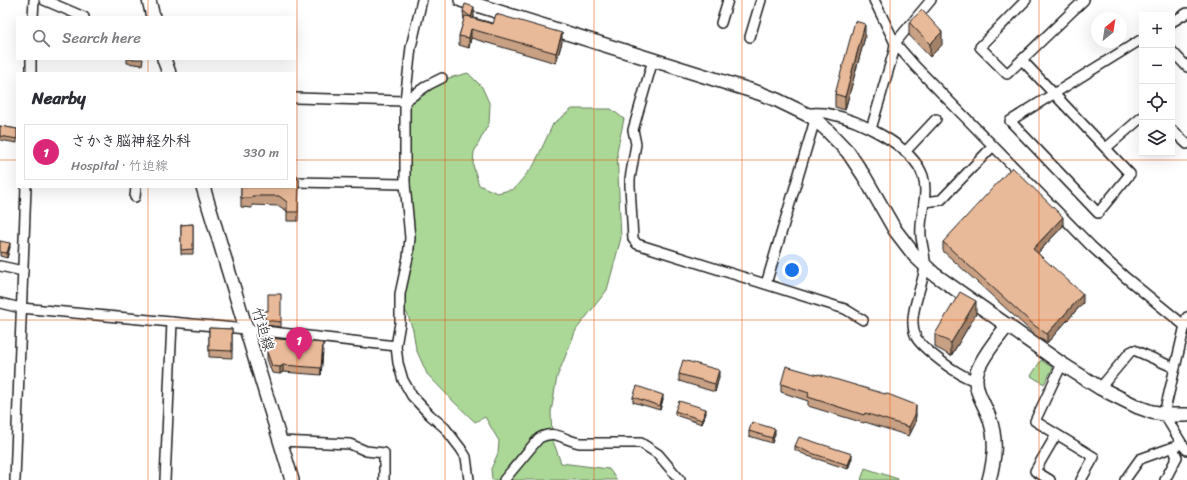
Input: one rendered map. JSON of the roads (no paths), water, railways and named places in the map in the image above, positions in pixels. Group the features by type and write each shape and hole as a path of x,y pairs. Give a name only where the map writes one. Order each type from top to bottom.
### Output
{"street":[{"path":"33,16 34,0"},
{"path":"44,0 82,16"},
{"path":"149,0 152,16"},
{"path":"422,0 411,47 405,101 405,184 410,238 408,257 400,294 400,323 396,346 398,363 403,380 412,396 445,428 461,449 466,457 469,480"},
{"path":"461,0 488,4 654,60 759,93 777,100 810,117 848,152 864,176 895,230 915,256 934,274 1062,364 1100,388 1138,407 1152,412 1187,415"},
{"path":"721,23 728,0"},
{"path":"750,37 761,0"},
{"path":"874,0 895,43 915,66 1091,246 1125,277 1186,322 1164,414 1184,447 1173,448 1140,459 1125,480"},
{"path":"871,129 895,43 931,0"},
{"path":"1026,0 980,47 1007,74 1081,1"},
{"path":"1175,20 1187,13"},
{"path":"1022,60 1054,94 1106,148 1130,174 1098,213 1010,121 1054,94 1139,41"},
{"path":"1175,54 1187,67"},
{"path":"31,72 32,60"},
{"path":"164,60 169,72"},
{"path":"654,60 633,130 636,144 630,179 633,238 637,244 845,309 863,320"},
{"path":"296,98 405,101 428,85 442,78"},
{"path":"810,117 819,113 831,114 871,129 888,138 906,152 918,167 923,176 925,185 921,235 926,266 912,322 916,337 922,345 958,372 976,382"},
{"path":"766,284 810,117"},
{"path":"906,152 936,119"},
{"path":"1106,148 1139,120"},
{"path":"1175,133 1187,144"},
{"path":"924,202 941,200 993,146"},
{"path":"296,182 405,184"},
{"path":"15,480 26,188"},
{"path":"135,197 136,188"},
{"name":"竹迫線","path":"204,188 292,480"},
{"path":"0,266 23,271"},
{"path":"0,303 21,308 246,329 396,346"},
{"path":"165,480 172,322"},
{"path":"989,480 993,466 995,449 994,436 989,416 977,389 976,376 982,361 1008,325"},
{"path":"1100,388 1130,352 1134,350 1175,368"},
{"path":"1062,364 1035,422 1094,457 1080,480"},
{"path":"504,480 539,438 546,434 557,434 580,443 641,443 658,454 680,480"},
{"path":"1050,480 1035,471 1056,435"},
{"path":"280,441 350,444 366,451 384,453 384,480"},
{"path":"1165,480 1177,456 1173,448"}],"place":[{"name":"さかき脳神経外科","path":"299,360"}]}
